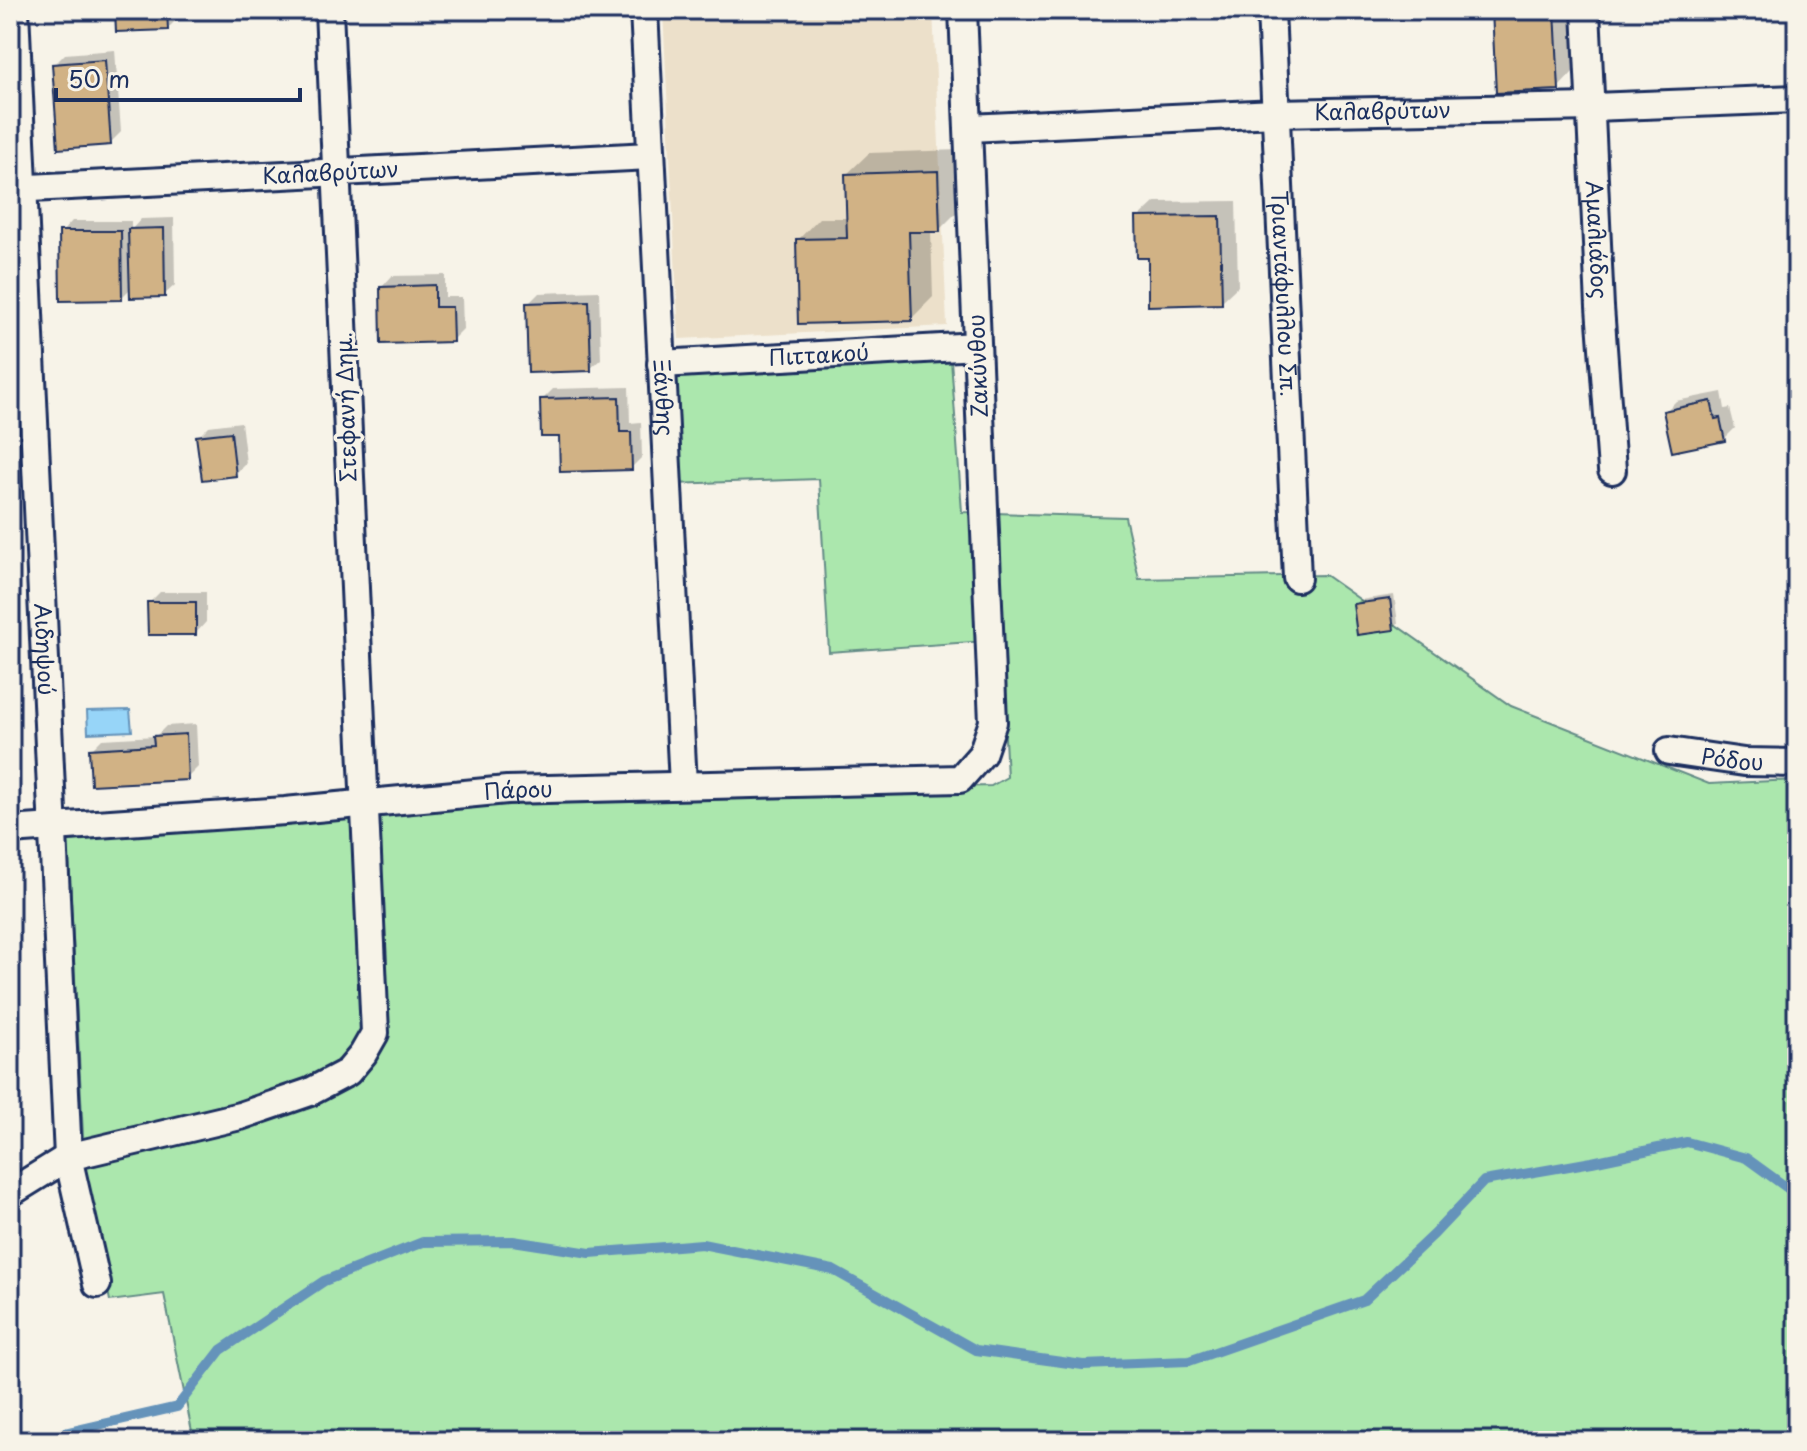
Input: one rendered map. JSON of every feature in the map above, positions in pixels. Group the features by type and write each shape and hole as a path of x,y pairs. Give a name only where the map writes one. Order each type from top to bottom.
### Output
{"street":[{"name":"Αιδηψού","path":"15,10 17,189 68,1157 97,1284"},
{"name":"Στεφανή Δημ.","path":"10,1193 68,1157 240,1116 310,1092 348,1072 375,1033 329,10"},
{"name":"Ξάνθης","path":"644,10 683,785"},
{"name":"Ζακύνθου","path":"963,10 993,722"},
{"name":"Τριαντάφυλλου Σπ.","path":"1271,10 1297,578"},
{"name":"Αμαλιάδος","path":"1586,10 1593,107 1600,307 1612,470"},
{"name":"Καλαβρύτων","path":"969,128 1275,113 1593,107 1797,99"},
{"name":"Καλαβρύτων","path":"17,189 650,156"},
{"name":"Πιττακού","path":"661,364 977,346"},
{"name":"Πάρου","path":"10,830 363,804 507,790 960,779 982,754 993,722"},
{"name":"Ρόδου","path":"1669,751 1744,762 1797,763"}],"shaded area":[{"path":"663,10 933,10 947,326 679,339"}],"green space":[{"path":"951,360 962,512 1125,517 1139,579 1325,575 1511,706 1709,784 1797,780 1797,1441 194,1441 164,1294 110,1301 85,1175 68,841 523,798 991,786 1007,777 1000,640 829,652 819,479 673,484 665,376"}],"water":[{"path":"130,710 132,731 88,733 87,711"}],"building":[{"path":"115,10 167,10 168,30 116,32"},
{"path":"1492,10 1555,10 1559,90 1496,93"},
{"path":"105,60 111,145 58,149 52,64"},
{"path":"938,171 940,232 909,232 912,321 798,324 796,239 847,238 845,174"},
{"path":"1220,216 1222,304 1148,306 1148,258 1137,258 1136,217"},
{"path":"164,228 165,297 130,298 128,229"},
{"path":"59,231 121,231 122,300 60,301"},
{"path":"435,285 435,307 452,307 453,342 381,344 380,287"},
{"path":"589,301 591,371 528,373 526,303"},
{"path":"619,397 620,432 631,432 632,470 560,472 559,437 541,437 540,399"},
{"path":"1711,401 1715,419 1720,418 1725,441 1672,452 1663,411"},
{"path":"231,432 236,476 202,480 196,436"},
{"path":"1390,599 1394,630 1357,635 1353,604"},
{"path":"147,602 196,602 196,635 148,635"},
{"path":"186,734 188,780 91,785 89,749 154,745 153,736"}],"waterway":[{"path":"29,1441 177,1407 221,1350 324,1281 423,1242 513,1241 590,1253 702,1244 833,1270 976,1350 1083,1365 1189,1361 1364,1300 1434,1234 1484,1181 1687,1142 1746,1158 1797,1195"}]}
